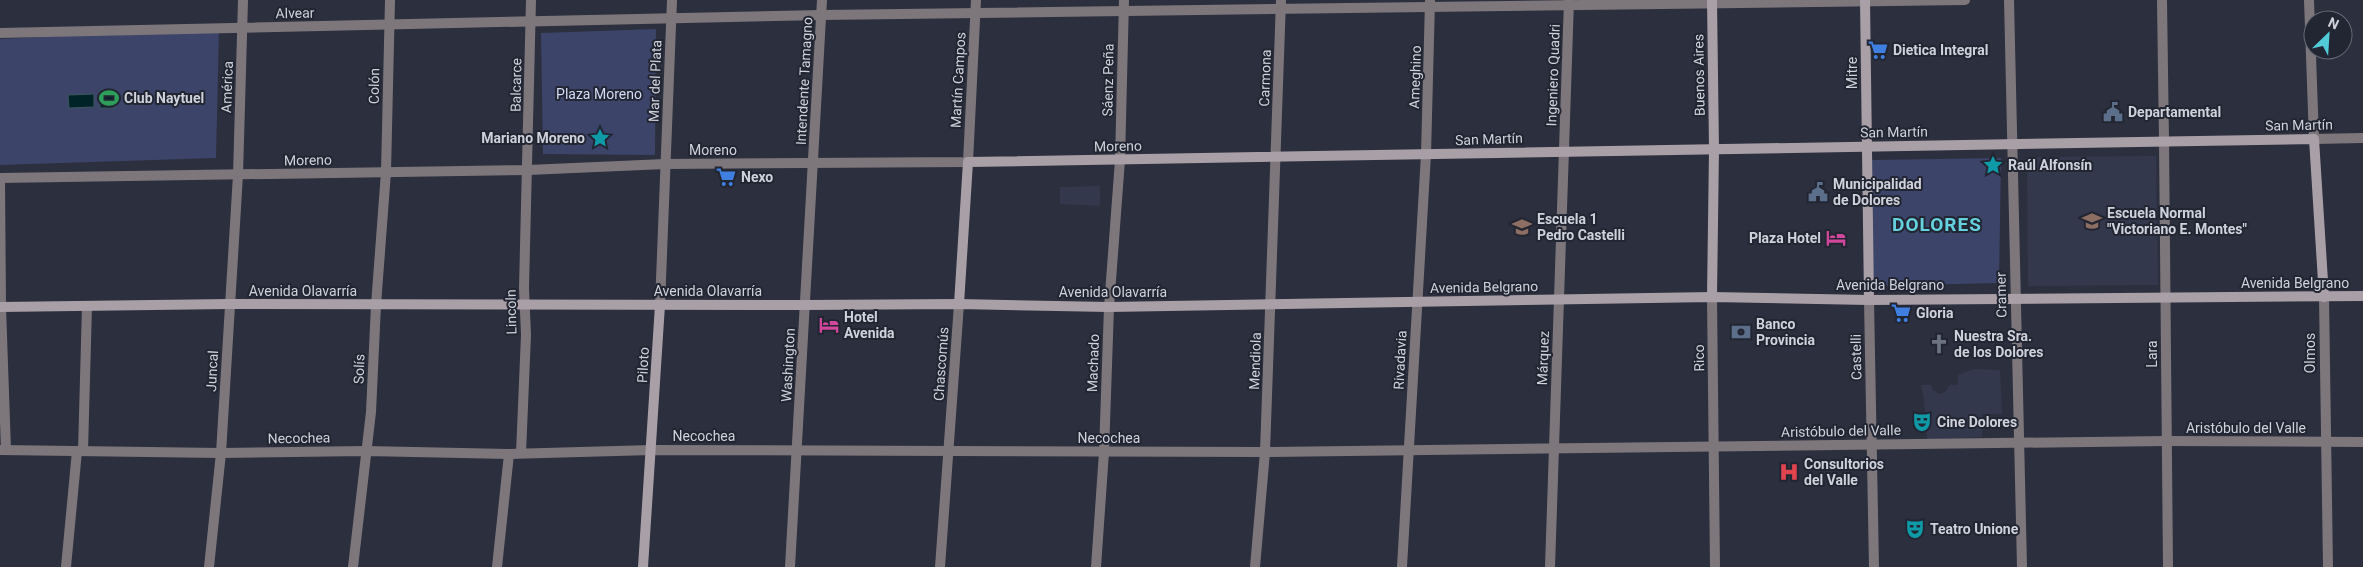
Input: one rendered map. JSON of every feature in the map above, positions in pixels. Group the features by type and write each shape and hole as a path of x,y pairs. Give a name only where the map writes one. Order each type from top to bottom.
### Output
{"main road":[{"name":"Mitre","path":"1865,1 1866,146"},
{"name":"Buenos Aires","path":"1712,2 1714,149"},
{"name":"San Martín","path":"1426,154 1564,150 2314,139"},
{"name":"Olmos","path":"2314,139 2324,297"},
{"name":"Castelli","path":"1866,146 1869,300"},
{"name":"Rico","path":"1712,297 1714,149"},
{"name":"Moreno","path":"968,162 1426,154"},
{"name":"Chascomús","path":"959,304 968,162"},
{"name":"Avenida Belgrano","path":"1416,302 1712,297 1869,300 2363,296"},
{"name":"Avenida Olavarría","path":"0,308 229,304 959,304 1109,307 1416,302"},
{"name":"Piloto","path":"644,567 660,305"}],"street":[{"name":"América","path":"238,176 243,0"},
{"name":"Colón","path":"386,172 390,0"},
{"name":"Balcarce","path":"528,170 531,0"},
{"name":"Mar del Plata","path":"665,164 672,0"},
{"name":"Intendente Tamagno","path":"813,164 822,0"},
{"name":"Martín Campos","path":"968,162 976,0"},
{"name":"Alvear","path":"0,33 389,25 532,20 976,12 1124,5 1965,0"},
{"name":"Cramer","path":"2009,0 2022,567"},
{"name":"Lara","path":"2162,0 2168,567"},
{"path":"2309,0 2314,139"},
{"name":"Ingeniero Quadri","path":"1564,150 1569,2"},
{"name":"Ameghino","path":"1426,154 1430,3"},
{"name":"Carmona","path":"1275,156 1281,4"},
{"name":"Sáenz Peña","path":"1120,160 1124,5"},
{"name":"San Martín","path":"2314,139 2363,138"},
{"name":"Márquez","path":"1550,567 1564,150"},
{"name":"Rivadavia","path":"1402,567 1426,154"},
{"name":"Mendiola","path":"1255,567 1265,452 1275,156"},
{"name":"Machado","path":"1096,567 1104,452 1109,307 1120,160"},
{"name":"Moreno","path":"0,178 238,176 528,170 665,164 968,162"},
{"name":"Piloto","path":"660,305 665,164"},
{"name":"Washington","path":"790,567 813,164"},
{"name":"Lincoln","path":"520,453 526,304 524,288 528,170"},
{"name":"Solís","path":"353,567 371,412 376,305 386,172"},
{"name":"Juncal","path":"209,567 222,453 229,304 238,176"},
{"path":"0,178 3,450"},
{"name":"Rico","path":"1712,297 1715,567"},
{"name":"Olmos","path":"2324,297 2324,442 2328,567"},
{"name":"Castelli","path":"1869,300 1874,567"},
{"name":"Chascomús","path":"940,567 959,304"},
{"path":"66,567 80,451 87,306"},
{"name":"Aristóbulo del Valle","path":"1409,449 2166,441 2363,442"},
{"name":"Necochea","path":"3,450 222,453 366,451 508,454 652,450 1265,452 1409,449"},
{"path":"498,567 508,454"}],"shaded area":[{"path":"100,90 114,90 114,108 100,108"},
{"path":"94,94 94,107 69,108 68,95"},
{"name":"Escuela Normal \"Victoriano E. Montes\"","path":"2156,156 2158,285 2028,286 2027,157"},
{"path":"1100,186 1100,206 1060,204 1060,187"},
{"path":"1974,369 2000,370 2002,414 1982,414 1982,437 1927,440 1921,385 1931,385 1933,390 1940,394 1945,392 1950,385 1958,385 1958,375"}],"green space":[{"name":"Club Naytuel","path":"219,29 216,158 0,165 0,39"},
{"name":"Plaza Moreno","path":"656,29 655,155 543,154 541,33"},
{"path":"2001,158 1999,283 1873,286 1872,160"}],"place":[{"name":"Dietica Integral","path":"1878,50"},
{"name":"Club Naytuel","path":"109,98"},
{"name":"Departamental","path":"2113,112"},
{"name":"Mariano Moreno","path":"600,138"},
{"name":"Raúl Alfonsín","path":"1993,165"},
{"name":"Nexo","path":"726,177"},
{"name":"Municipalidad de Dolores","path":"1818,192"},
{"name":"Escuela Normal \"Victoriano E. Montes\"","path":"2092,221"},
{"name":"Escuela 1 Pedro Castelli","path":"1522,227"},
{"name":"Plaza Hotel","path":"1836,238"},
{"name":"Gloria","path":"1901,313"},
{"name":"Hotel Avenida","path":"829,325"},
{"name":"Banco Provincia","path":"1741,332"},
{"name":"Nuestra Sra. de los Dolores","path":"1939,344"},
{"name":"Cine Dolores","path":"1922,422"},
{"name":"Consultorios del Valle","path":"1789,472"},
{"name":"Teatro Unione","path":"1915,529"}],"district":[{"name":"DOLORES","path":"1937,224"}]}
